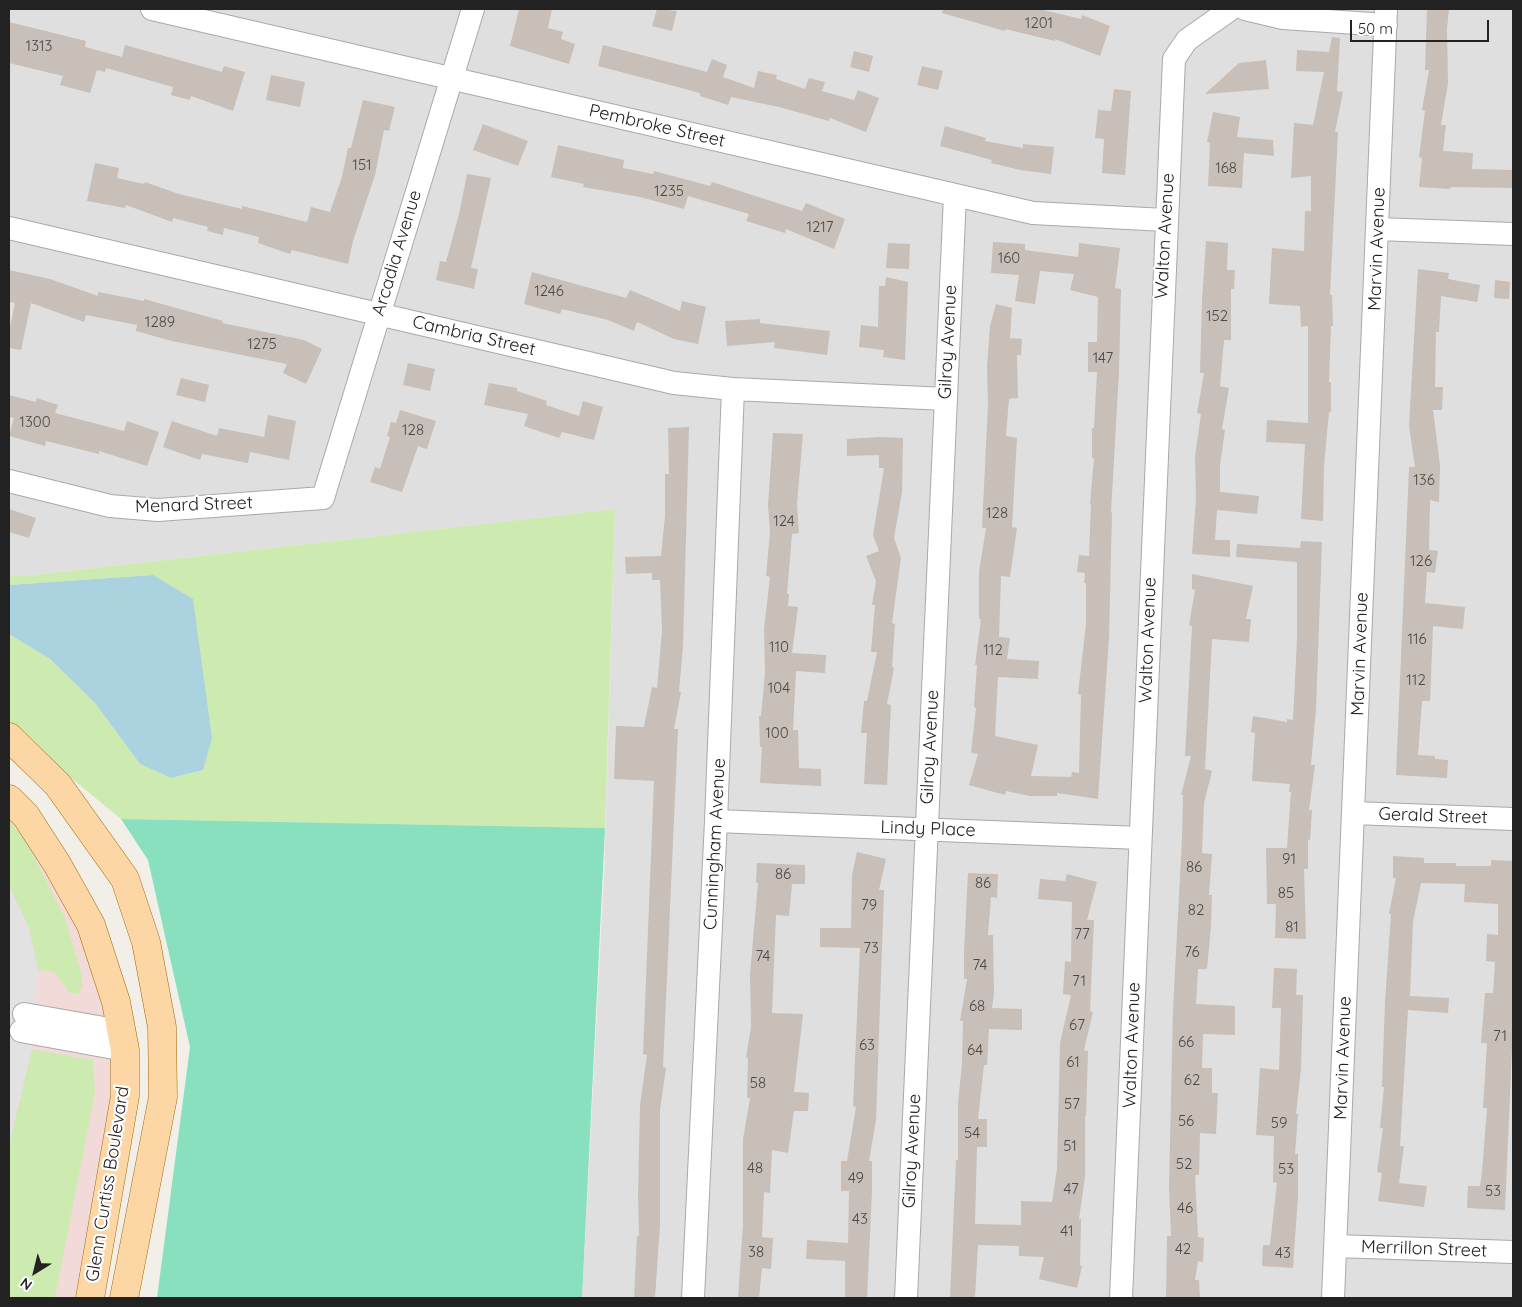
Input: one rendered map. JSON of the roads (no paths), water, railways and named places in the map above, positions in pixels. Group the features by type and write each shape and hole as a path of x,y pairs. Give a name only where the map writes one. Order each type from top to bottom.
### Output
{"main road":[{"name":"Glenn Curtiss Boulevard","path":"9,737 58,785 125,879 146,942 162,1027 163,1096 128,1291"},
{"name":"Glenn Curtiss Boulevard","path":"9,799 26,816 57,864 91,925 116,1002 123,1040 125,1096 90,1298"},
{"path":"123,1040 162,1047"}],"street":[{"name":"Pembroke Street","path":"152,9 1033,213 1166,220"},
{"name":"Arcadia Avenue","path":"323,498 472,9"},
{"name":"Walton Avenue","path":"1121,1298 1174,59 1187,40 1230,9"},
{"path":"1245,9 1282,18 1386,17"},
{"name":"Marvin Avenue","path":"1333,1298 1386,17"},
{"name":"Gilroy Avenue","path":"906,1298 955,195"},
{"name":"Cambria Street","path":"9,228 674,383 733,389 946,399"},
{"path":"1377,229 1513,234"},
{"name":"Cunningham Avenue","path":"694,1298 716,821 733,389"},
{"name":"Menard Street","path":"9,481 110,506 158,510 323,498"},
{"name":"Gerald Street","path":"1353,812 1513,819"},
{"name":"Lindy Place","path":"716,821 1140,838"},
{"path":"22,1023 123,1040"},
{"name":"Merrillon Street","path":"1336,1246 1513,1252"}],"water":[{"path":"153,575 193,599 212,738 203,770 171,778 140,764 95,703 50,659 9,634 9,585"}]}
